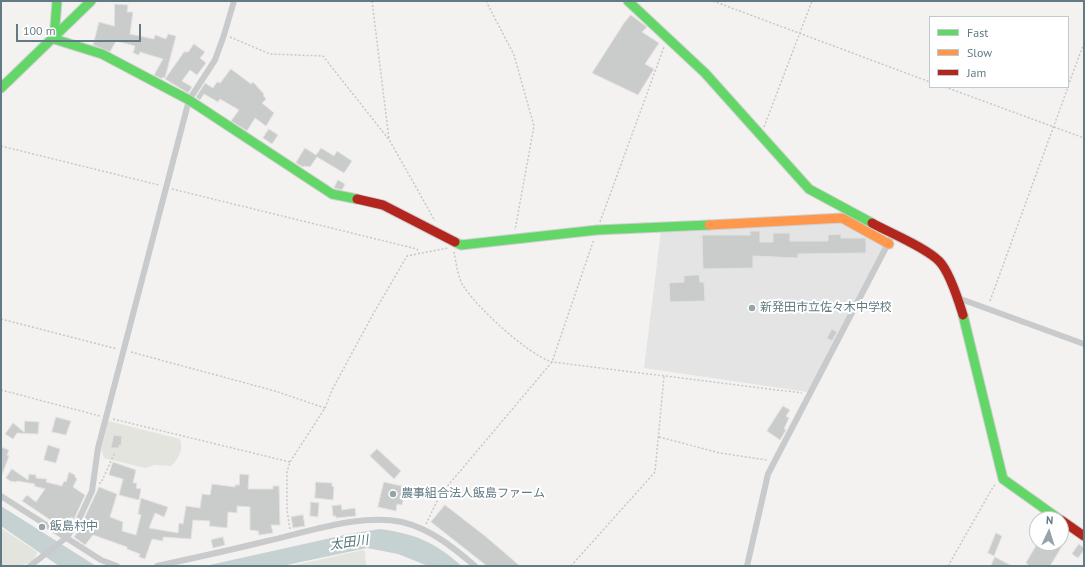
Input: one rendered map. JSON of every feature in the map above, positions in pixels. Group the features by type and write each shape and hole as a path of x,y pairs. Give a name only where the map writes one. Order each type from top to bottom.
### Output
{"street":[{"path":"54,39 58,1"},
{"path":"1,88 54,39 91,1"},
{"path":"30,566 64,539 79,519 92,491 98,448 189,100 215,60 234,1"},
{"path":"628,1 705,73 809,189 894,234 940,262 958,298 981,385 1003,479 1047,511"},
{"path":"54,39 102,54 189,100 332,194 383,205 461,245 597,230 842,218 890,244"},
{"path":"747,566 762,493 768,474 894,234"},
{"path":"958,298 1084,344"},
{"path":"1,496 64,539 101,560 117,566"},
{"path":"157,566 291,535 367,520 402,522 423,530 451,546 475,566"},
{"path":"1069,526 1084,536"}],"path":[{"path":"372,1 390,141"},
{"path":"486,1 514,55 534,126 513,240"},
{"path":"712,1 929,82"},
{"path":"761,134 812,1"},
{"path":"224,35 270,54 323,56 390,141 435,221"},
{"path":"423,530 440,495 552,362 597,230 668,38"},
{"path":"1069,84 1084,43"},
{"path":"948,88 1084,138"},
{"path":"987,308 1068,88"},
{"path":"1,146 417,249 418,253"},
{"path":"291,535 287,510 290,462 324,408 372,316 407,256 418,253 453,247 463,286 505,331 542,358 552,362 810,394"},
{"path":"1,319 275,391 324,408"},
{"path":"571,566 655,472 664,376"},
{"path":"1,390 290,462"},
{"path":"659,437 720,453 775,461"},
{"path":"93,481 101,483 115,452"},
{"path":"948,566 993,487 1003,479"}],"shaded area":[{"name":"新発田市立佐々木中学校","path":"840,221 885,247 808,392 644,368 661,231"},
{"path":"108,421 180,439 181,450 176,461 171,466 155,465 145,468 104,458 101,449"},
{"path":"1,528 37,552 33,561 23,565 1,566"},
{"path":"363,550 365,552 366,566 291,566"}],"water":[{"path":"1,506 96,566 59,566 1,526"},
{"name":"太田川","path":"380,529 393,531 424,540 462,566 428,566 398,554 367,548 282,566 205,566 349,534"}],"building":[{"path":"115,4 128,5 127,12 133,12 130,34 154,39 155,35 166,39 168,34 176,36 165,78 163,77 162,79 154,75 163,59 140,52 139,55 133,53 135,46 116,41 110,52 93,45 99,22 114,26"},
{"path":"631,15 647,27 642,32 659,43 645,64 654,69 638,95 592,73 624,23"},
{"path":"194,44 205,52 200,58 206,63 197,75 190,70 182,81 192,87 188,93 165,79 184,52 188,52"},
{"path":"231,69 251,84 253,82 264,94 263,95 266,99 262,103 274,113 266,126 255,118 247,131 231,121 239,110 220,99 218,102 204,94 200,100 196,97 205,83 213,88 217,82 220,83"},
{"path":"269,129 278,135 272,144 263,138"},
{"path":"305,148 316,155 321,148 334,156 337,151 352,161 344,173 317,157 310,167 303,167 296,163"},
{"path":"338,180 345,184 342,190 334,188"},
{"path":"750,231 760,231 760,242 773,242 773,233 790,233 790,241 828,241 828,235 841,234 841,238 866,238 866,253 798,254 798,258 753,256 753,268 703,269 702,235 750,235"},
{"path":"699,275 700,282 704,282 705,301 670,302 669,283 684,282 684,276"},
{"path":"832,329 837,332 832,341 827,338"},
{"path":"783,406 790,410 786,416 789,418 784,429 786,430 780,440 767,431"},
{"path":"56,417 71,421 66,435 52,432"},
{"path":"25,421 39,422 38,434 17,433 13,439 5,434 13,423 24,432"},
{"path":"114,435 122,436 121,446 119,445 119,448 111,448"},
{"path":"48,445 60,449 56,463 44,460"},
{"path":"1,447 9,450 7,455 9,456 2,475"},
{"path":"377,449 401,471 394,479 370,456"},
{"path":"113,462 136,470 133,483 137,483 136,488 141,489 139,500 119,495 123,479 109,475"},
{"path":"12,469 28,480 29,474 36,475 36,478 47,479 46,482 62,486 64,481 66,482 69,472 75,475 77,479 73,487 85,495 74,519 71,517 64,529 22,501 27,495 36,502 45,489 34,486 35,484 10,481 6,478"},
{"path":"240,474 249,475 248,489 273,489 273,486 279,486 280,525 271,525 273,533 259,535 258,531 250,530 250,507 237,506 237,513 228,512 227,528 209,526 210,521 193,520 191,539 163,537 163,541 152,539 145,559 139,557 140,554 127,549 127,547 93,535 85,545 74,537 83,524 82,523 99,487 117,494 110,517 123,522 122,531 136,535 141,515 138,514 141,498 168,507 164,517 155,513 149,528 178,533 179,523 183,524 186,506 200,508 202,494 210,495 212,484 235,487 235,485 239,485"},
{"path":"316,482 332,483 332,486 334,487 333,500 315,498"},
{"name":"農事組合法人飯島ファーム","path":"384,482 406,487 402,505 397,504 396,511 378,507"},
{"path":"311,502 319,503 318,517 310,516"},
{"path":"341,505 342,510 355,508 356,516 336,518 336,516 333,516 332,506"},
{"path":"445,505 520,566 487,566 431,522"},
{"path":"303,515 305,526 293,528 291,517"},
{"path":"996,533 1002,536 994,556 988,553"},
{"path":"223,537 225,545 213,548 211,540"},
{"path":"1079,544 1084,548 1084,550 1078,558 1072,554"},
{"path":"1033,551 1059,551 1050,566 1030,566 1026,563"},
{"path":"995,557 1012,566 991,566"}],"traffic: fast":[{"path":"57,1 54,39 102,54 189,100 332,194 357,199"},
{"path":"1,88 91,1"},
{"path":"628,1 705,73 809,189 872,223"},
{"path":"455,242 461,245 597,230 709,225"},
{"path":"963,315 1003,479 1048,511"}],"traffic: slow":[{"path":"709,225 842,218 889,244"}],"traffic: jam":[{"path":"357,199 383,205 455,242"},
{"path":"872,223 916,245 939,261 950,279 963,315"},
{"path":"1069,526 1084,536"}],"place":[{"name":"新発田市立佐々木中学校","path":"752,308"},
{"name":"農事組合法人飯島ファーム","path":"393,494"},
{"name":"飯島村中","path":"42,527"}]}
